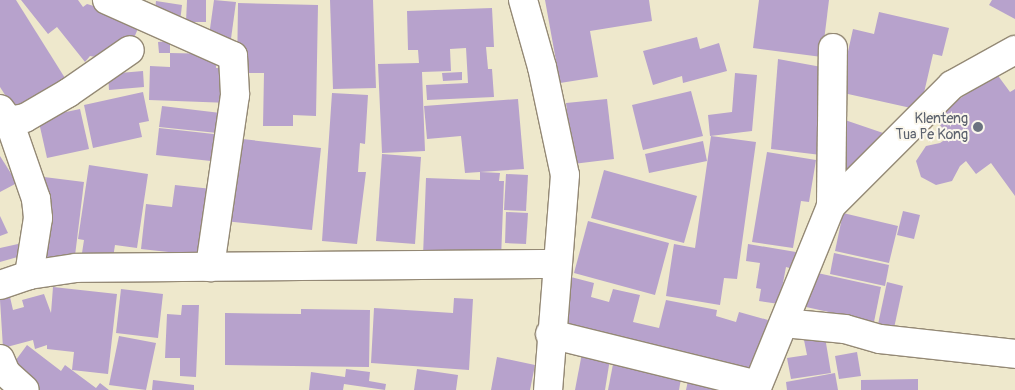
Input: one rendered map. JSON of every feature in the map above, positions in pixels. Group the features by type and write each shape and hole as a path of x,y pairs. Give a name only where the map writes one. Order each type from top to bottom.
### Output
{"street":[{"path":"107,0 233,56 235,95 210,267"},
{"path":"523,0 542,67 565,175 550,334 548,390"},
{"path":"550,334 757,388 831,206 832,48"},
{"path":"29,275 38,218 36,198 5,115 24,118 68,93 130,50"},
{"path":"831,206 952,86 1015,50"},
{"path":"0,285 29,275 76,268 557,264"},
{"path":"784,323 845,329 880,339 1015,354"},
{"path":"0,359 6,372 25,390"}],"building":[{"path":"0,0 16,0 70,86 19,117 0,87"},
{"path":"21,0 78,0 83,7 87,4 111,11 139,26 134,38 107,59 90,56 85,62 57,27 48,34"},
{"path":"187,0 206,0 206,22 186,22"},
{"path":"214,0 236,2 230,46 208,43"},
{"path":"330,0 373,0 376,88 333,89"},
{"path":"545,0 649,0 652,21 590,31 598,77 560,83"},
{"path":"759,0 829,0 822,57 753,48"},
{"path":"992,0 1015,0 1015,19 989,5"},
{"path":"156,1 182,5 180,22 154,19"},
{"path":"238,3 318,5 316,116 293,115 293,126 263,126 264,73 237,73"},
{"path":"492,8 494,47 486,47 488,69 492,69 494,97 427,100 426,85 468,83 466,48 450,49 451,71 422,72 425,151 382,153 378,64 419,63 418,50 408,50 407,11"},
{"path":"879,12 949,28 942,56 933,54 920,110 839,92 853,29 874,34"},
{"path":"697,37 700,49 719,43 727,71 683,83 682,76 653,85 643,51"},
{"path":"170,41 170,53 159,53 158,42"},
{"path":"170,53 216,54 216,68 220,68 219,72 231,73 230,103 149,100 150,66 170,67"},
{"path":"778,59 827,68 821,155 771,149"},
{"path":"143,71 144,87 109,90 108,74"},
{"path":"462,72 462,80 443,81 442,73"},
{"path":"735,73 757,75 752,131 710,136 708,115 732,112"},
{"name":"Klenteng Tua Pe Kong","path":"996,73 1010,92 1015,89 1015,196 991,163 976,174 966,161 960,166 952,181 936,185 921,177 916,161 926,146 940,143 949,137 934,117"},
{"path":"691,91 703,136 643,150 632,105"},
{"path":"143,92 149,121 139,123 142,137 93,148 84,105"},
{"path":"332,93 368,95 365,144 360,143 358,172 366,172 357,244 322,241"},
{"path":"518,99 524,169 465,173 461,136 427,139 424,106"},
{"path":"607,99 614,159 573,164 566,103"},
{"path":"162,106 229,114 227,134 159,127"},
{"path":"80,109 89,149 47,158 38,118"},
{"path":"842,119 889,135 855,174 843,170"},
{"path":"159,128 223,135 220,162 156,155"},
{"path":"711,136 756,142 737,279 724,278 720,305 666,296 674,244 695,248"},
{"path":"233,138 321,148 312,230 224,221"},
{"path":"703,141 707,161 649,173 645,154"},
{"path":"767,152 816,160 809,202 801,201 793,248 752,242"},
{"path":"382,154 421,157 415,244 376,241"},
{"path":"0,156 17,183 0,192"},
{"path":"89,165 148,174 137,248 115,245 113,258 82,253 84,240 78,239"},
{"path":"604,170 697,196 684,243 591,218"},
{"path":"480,172 500,173 499,181 504,181 501,259 423,256 426,178 480,180"},
{"path":"506,174 528,175 526,211 504,210"},
{"path":"44,177 84,182 74,264 34,259"},
{"path":"175,185 212,189 205,256 141,249 146,204 172,207"},
{"path":"903,211 920,215 914,239 897,235"},
{"path":"506,212 528,213 526,244 505,243"},
{"path":"843,213 898,226 889,263 835,251"},
{"path":"0,216 8,233 0,236"},
{"path":"588,221 669,243 655,295 574,273"},
{"path":"18,244 21,256 0,262 0,248"},
{"path":"748,244 796,252 793,269 786,267 779,304 759,301 761,289 756,288 760,263 746,261"},
{"path":"834,253 889,265 885,286 830,274"},
{"path":"813,272 881,287 874,322 806,307"},
{"path":"567,276 594,283 591,297 609,302 613,289 640,295 633,322 659,328 666,300 717,310 716,316 736,322 739,312 768,320 754,376 555,322"},
{"path":"887,282 903,286 893,333 877,329"},
{"path":"53,287 117,294 108,374 72,370 74,352 47,349 47,345 35,349 33,340 3,348 0,300 10,297 13,310 24,307 22,300 44,294 51,313"},
{"path":"121,289 163,294 158,338 116,333"},
{"path":"454,298 473,299 469,370 371,363 374,308 453,313"},
{"path":"182,305 199,305 196,377 180,376 180,358 165,358 167,314 181,315"},
{"path":"301,309 370,310 369,367 225,365 225,313 301,314"},
{"path":"824,331 831,373 791,379 787,358 807,355 803,335"},
{"path":"119,336 156,343 146,390 109,385"},
{"path":"27,345 61,371 65,365 96,388 100,383 109,390 31,390 7,372"},
{"path":"857,352 861,376 839,379 835,356"},
{"path":"582,353 610,359 605,390 575,390"},
{"path":"497,357 535,365 530,390 491,390"},
{"path":"614,359 682,373 679,390 608,390"},
{"path":"346,369 370,372 369,381 386,384 385,390 344,384 343,390 309,390 311,372 345,377"},
{"path":"417,369 458,375 456,390 414,390"},
{"path":"835,373 838,390 787,390 786,382"},
{"path":"689,376 744,390 686,390"},
{"path":"918,379 918,390 861,390 861,380"},
{"path":"153,380 194,385 194,390 152,390"}],"place":[{"name":"Klenteng Tua Pe Kong","path":"978,127"}]}
